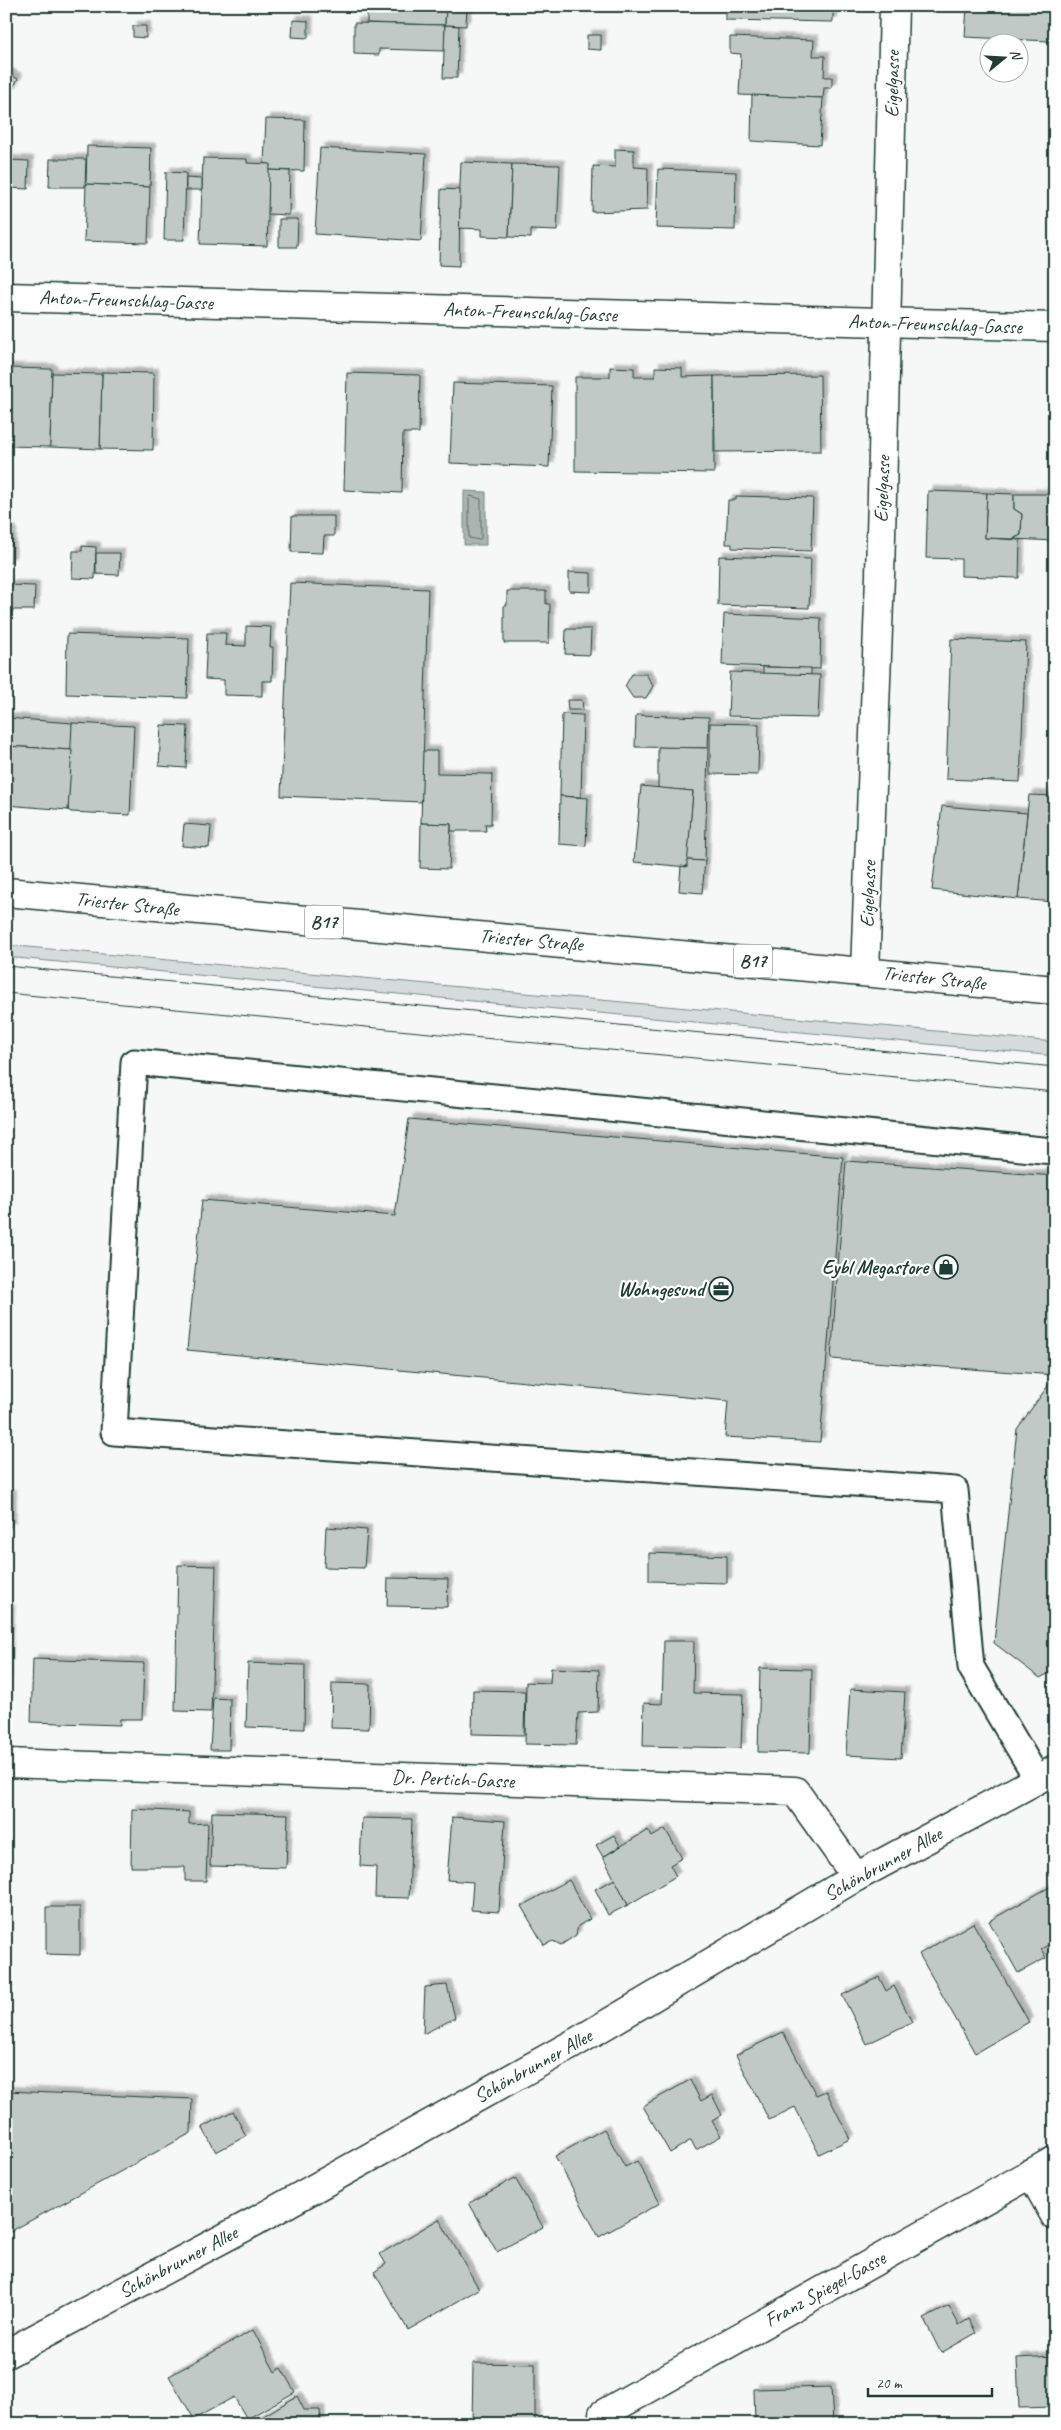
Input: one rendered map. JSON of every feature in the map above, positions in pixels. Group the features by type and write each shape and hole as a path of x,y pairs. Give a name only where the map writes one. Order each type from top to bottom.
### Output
{"street":[{"name":"Eigelgasse","path":"865,972 887,323 894,6"},
{"name":"Anton-Freunschlag-Gasse","path":"6,297 1055,327"},
{"name":"Triester Straße","path":"6,892 1055,990"},
{"name":"Dr. Pertich-Gasse","path":"6,1764 795,1791 856,1877"},
{"name":"Schönbrunner Allee","path":"6,2354 254,2222 572,2044 856,1877 1046,1775"},
{"name":"Franz Spiegel-Gasse","path":"603,2424 604,2414 1055,2160"},
{"path":"1030,2173 1055,2216"}],"lane":[{"path":"1046,1775 971,1667 955,1490 114,1432 134,1062 1053,1151"}],"shaded area":[{"path":"6,945 1055,1042 1055,1056 6,957"}],"water":[{"path":"464,491 486,492 486,545 464,545"}],"building":[{"path":"367,6 446,6 445,25 367,23"},
{"path":"446,6 467,6 466,26 445,25"},
{"path":"726,6 833,6 833,22 726,20"},
{"path":"967,6 1049,6 1049,41 1028,40 1028,32 978,32 978,38 965,37"},
{"path":"293,20 308,21 308,38 292,37"},
{"path":"354,23 445,25 445,51 379,49 379,55 354,54"},
{"path":"445,25 459,26 457,78 443,78"},
{"path":"133,26 146,26 146,38 133,37"},
{"path":"587,35 601,35 601,50 587,49"},
{"path":"730,37 814,40 813,56 825,56 824,77 832,77 832,88 824,88 823,98 739,95 741,54 730,53"},
{"path":"6,72 18,79 9,94 6,93"},
{"path":"752,95 823,98 820,145 751,141"},
{"path":"266,119 305,120 304,171 269,170 270,164 264,164"},
{"path":"87,146 151,148 150,187 86,184"},
{"path":"320,148 426,154 421,241 315,234"},
{"path":"615,149 634,150 634,167 648,168 647,210 592,212 593,166 615,167"},
{"path":"203,158 247,159 247,163 270,164 267,246 200,244"},
{"path":"50,159 86,159 85,187 49,187"},
{"path":"9,160 29,161 28,189 8,188"},
{"path":"461,162 512,164 509,237 482,236 482,229 458,228"},
{"path":"512,164 560,165 557,231 531,230 531,238 509,237"},
{"path":"658,169 736,172 735,230 656,228"},
{"path":"269,170 290,171 289,215 268,214"},
{"path":"166,172 186,173 184,240 164,240"},
{"path":"186,178 202,179 202,190 186,190"},
{"path":"86,184 150,187 148,243 84,241"},
{"path":"441,189 460,190 459,266 439,265"},
{"path":"279,219 298,219 297,247 279,247"},
{"path":"610,367 634,368 634,377 655,377 655,367 682,368 682,377 714,376 714,473 575,471 575,377 610,377"},
{"path":"6,368 52,369 50,447 6,446"},
{"path":"102,372 154,373 153,450 100,449"},
{"path":"52,373 102,374 100,449 50,447"},
{"path":"347,373 420,375 419,433 403,433 402,493 344,490"},
{"path":"820,375 821,451 715,452 714,376"},
{"path":"453,383 552,386 549,467 450,463"},
{"path":"928,491 987,493 985,538 1020,540 1019,578 961,576 961,559 926,558"},
{"path":"987,493 1014,494 1014,509 1022,514 1021,535 1013,539 985,538"},
{"path":"1014,494 1055,494 1055,541 1013,539 1021,535 1022,514 1014,509"},
{"path":"736,496 813,498 811,551 732,548 732,544 726,544 728,500 736,500"},
{"path":"292,516 334,516 334,536 324,536 323,553 291,552"},
{"path":"6,528 12,531 11,562 6,562"},
{"path":"82,546 96,547 95,579 72,578 73,551 82,551"},
{"path":"96,553 120,553 119,575 96,574"},
{"path":"719,556 811,559 809,608 718,605"},
{"path":"569,572 591,573 591,592 569,591"},
{"path":"290,583 428,589 422,802 281,796"},
{"path":"8,585 35,586 34,610 7,610"},
{"path":"507,591 546,591 546,604 550,604 549,643 504,643 504,605 507,605"},
{"path":"724,614 821,618 820,669 722,665"},
{"path":"246,626 271,627 270,647 273,647 272,681 262,681 262,696 224,695 224,680 205,679 207,633 226,633 225,645 246,646"},
{"path":"566,629 591,629 590,655 565,654"},
{"path":"67,634 189,638 187,698 66,694"},
{"path":"951,639 1026,642 1020,782 946,779"},
{"path":"763,667 811,668 811,675 763,674"},
{"path":"730,672 820,675 818,718 728,716"},
{"path":"632,674 646,674 653,686 646,698 633,698 625,686"},
{"path":"567,700 582,700 583,710 568,710"},
{"path":"562,714 583,715 581,797 560,796"},
{"path":"636,715 709,717 708,748 635,747"},
{"path":"6,718 73,723 72,750 6,746"},
{"path":"72,723 134,726 130,815 71,812 68,810"},
{"path":"710,723 759,724 758,775 710,774"},
{"path":"161,725 188,726 186,768 159,766"},
{"path":"6,746 72,750 68,810 6,805"},
{"path":"658,747 708,748 705,861 687,860 693,791 658,788"},
{"path":"423,751 437,751 437,773 492,774 491,824 485,824 486,831 451,831 451,824 421,823"},
{"path":"641,786 693,791 687,867 634,862"},
{"path":"1029,795 1055,796 1055,902 1018,899"},
{"path":"560,796 588,798 586,846 559,844"},
{"path":"942,806 1027,813 1018,899 932,890"},
{"path":"421,823 451,824 449,869 420,868"},
{"path":"184,824 211,826 209,848 182,846"},
{"path":"687,860 705,861 702,893 679,891 681,866 687,867"},
{"path":"409,1119 843,1157 820,1442 725,1437 728,1401 187,1350 202,1200 395,1216"},
{"name":"Eybl Megastore","path":"846,1161 1055,1176 1055,1375 831,1359"},
{"path":"1055,1376 1055,1670 1040,1678 994,1643 1017,1429"},
{"path":"6,1494 12,1495 11,1527 6,1527"},
{"path":"326,1527 367,1530 364,1568 324,1567"},
{"path":"649,1553 727,1556 727,1583 649,1581"},
{"path":"178,1565 216,1566 211,1712 175,1711"},
{"path":"388,1578 448,1579 447,1607 387,1606"},
{"path":"6,1610 10,1610 7,1684 6,1684"},
{"path":"664,1641 694,1641 693,1693 743,1694 741,1748 643,1746 644,1703 662,1704"},
{"path":"33,1659 144,1663 142,1719 120,1719 120,1725 31,1722"},
{"path":"248,1663 305,1665 304,1729 246,1727"},
{"path":"551,1668 599,1670 598,1712 578,1713 576,1745 525,1744 526,1682 550,1683"},
{"path":"760,1668 812,1669 810,1753 758,1752"},
{"path":"332,1683 370,1684 369,1729 331,1728"},
{"path":"850,1689 905,1692 901,1758 846,1755"},
{"path":"473,1690 525,1691 524,1735 472,1734"},
{"path":"213,1698 230,1699 229,1750 210,1750"},
{"path":"132,1809 189,1812 189,1824 208,1823 206,1881 185,1881 185,1867 131,1867"},
{"path":"212,1812 288,1814 286,1868 210,1866"},
{"path":"452,1817 505,1821 499,1912 471,1910 473,1882 447,1880"},
{"path":"362,1818 412,1819 409,1898 375,1897 376,1867 360,1866"},
{"path":"665,1829 682,1858 670,1865 676,1876 628,1905 603,1857 648,1830 652,1837"},
{"path":"614,1835 620,1846 603,1857 596,1845"},
{"path":"615,1879 628,1905 608,1915 595,1889"},
{"path":"569,1880 590,1919 578,1926 576,1935 561,1945 553,1941 544,1945 521,1906"},
{"path":"1055,1884 1055,1941 1041,1949 1046,1958 1018,1973 989,1921"},
{"path":"46,1907 80,1907 80,1955 46,1954"},
{"path":"973,1923 1029,2022 975,2053 919,1954"},
{"path":"879,1977 886,1991 894,1986 912,2022 867,2044 842,1995"},
{"path":"447,1985 455,2018 423,2034 425,1987"},
{"path":"783,2032 816,2095 826,2091 850,2139 819,2154 795,2107 769,2120 736,2055"},
{"path":"690,2080 701,2101 712,2095 722,2115 712,2121 721,2136 696,2150 691,2140 670,2153 643,2106"},
{"path":"6,2091 192,2099 191,2133 6,2234"},
{"path":"233,2111 246,2136 216,2152 202,2127"},
{"path":"604,2129 625,2167 637,2161 660,2203 599,2237 555,2156"},
{"path":"515,2178 543,2227 497,2252 469,2203"},
{"path":"439,2219 479,2289 408,2330 374,2272 386,2264 380,2254"},
{"path":"949,2306 959,2325 969,2319 976,2333 941,2353 924,2319"},
{"path":"253,2330 275,2372 281,2368 295,2392 247,2419 234,2397 194,2419 169,2376"},
{"path":"1055,2356 1055,2407 1019,2408 1017,2358"},
{"path":"473,2363 535,2364 535,2424 472,2424"},
{"path":"831,2387 833,2424 755,2424 754,2389"},
{"path":"297,2396 304,2410 320,2410 321,2424 250,2424"}],"tram line":[{"path":"6,966 1055,1067"},
{"path":"6,993 1055,1092"}],"place":[{"name":"Eybl Megastore","path":"946,1267"},
{"name":"Wohngesund","path":"721,1289"}]}
